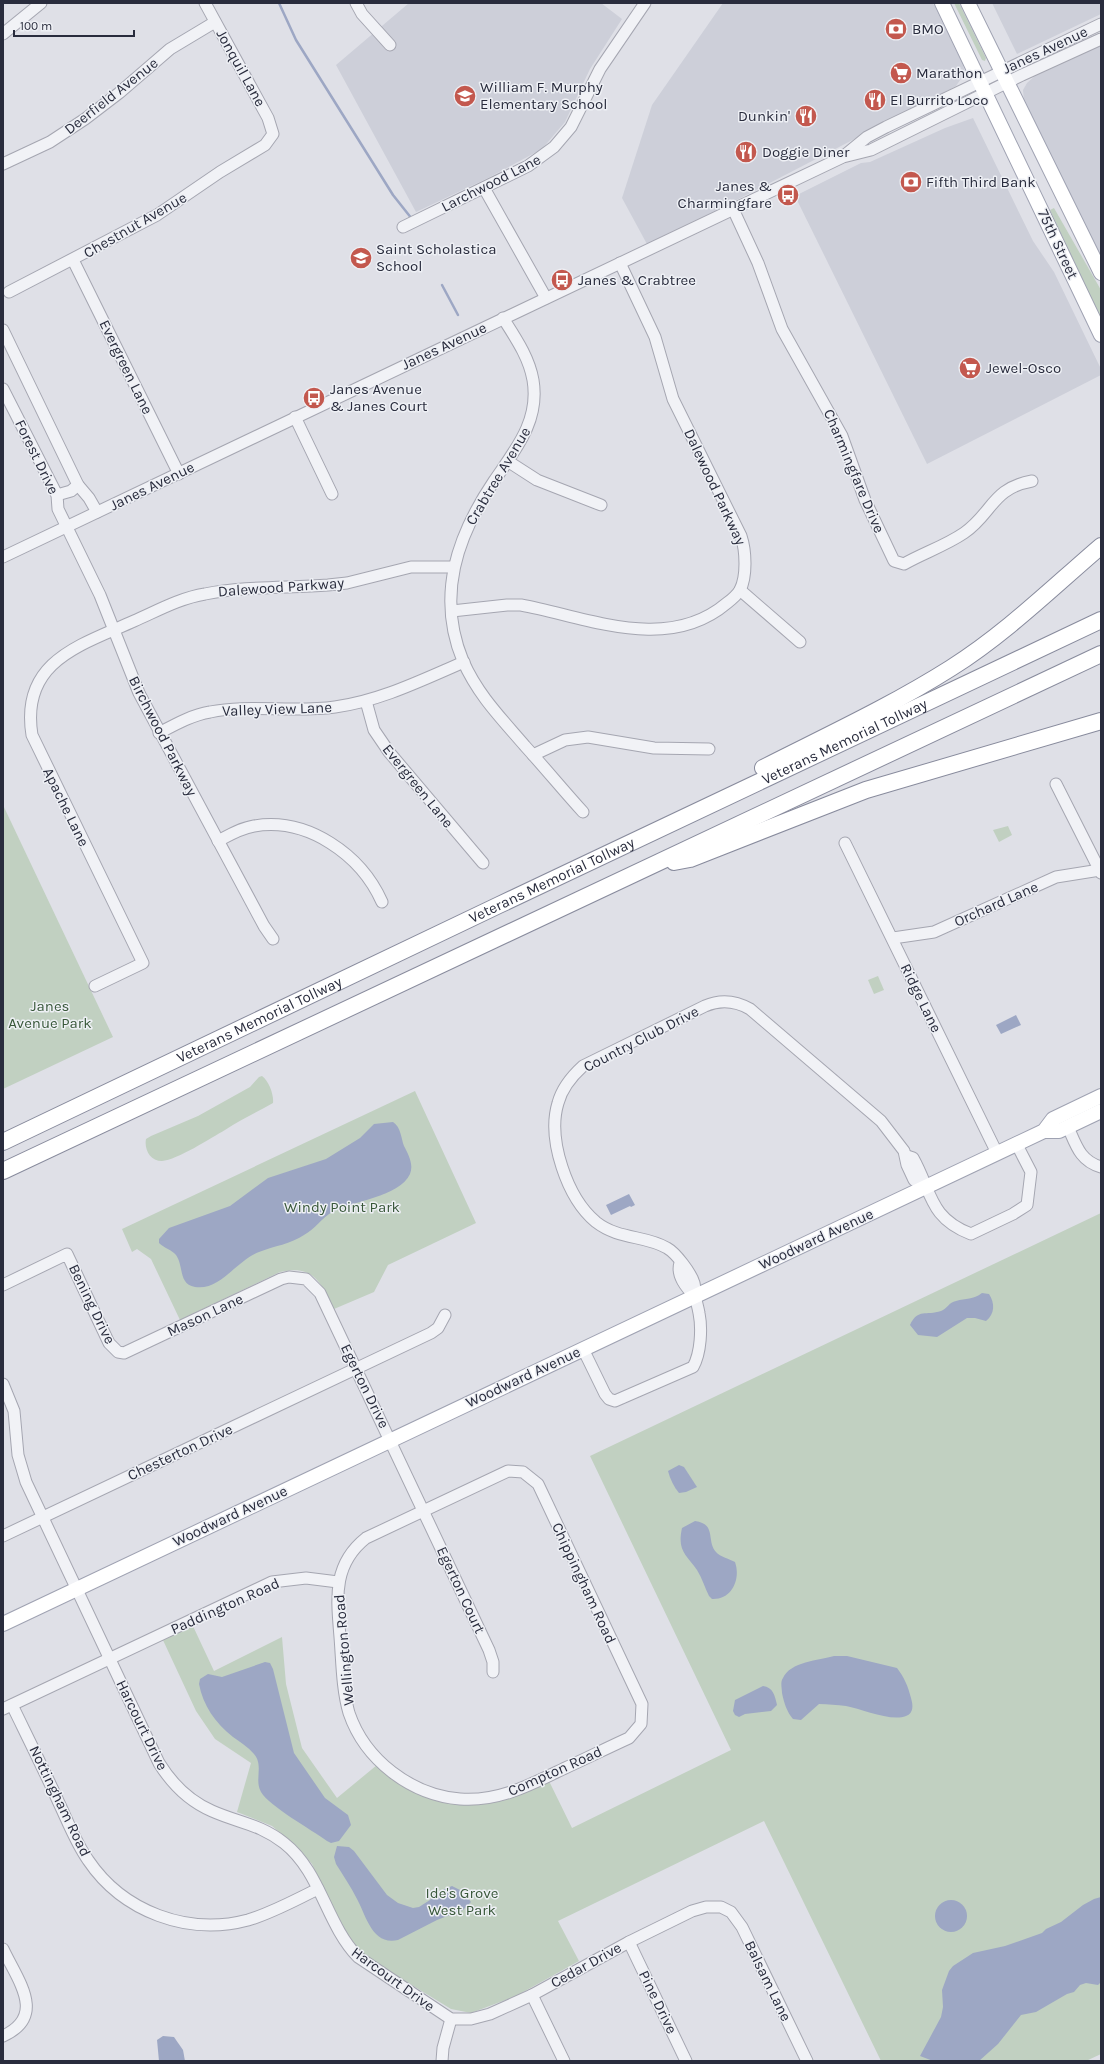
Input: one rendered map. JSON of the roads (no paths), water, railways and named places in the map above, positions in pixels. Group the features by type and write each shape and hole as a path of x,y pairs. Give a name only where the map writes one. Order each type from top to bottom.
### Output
{"highway":[{"path":"673,822 720,791 905,694 951,668 1020,616 1101,546"},
{"name":"Veterans Memorial Tollway","path":"3,1142 673,822 1101,620"},
{"name":"Veterans Memorial Tollway","path":"3,1171 1101,654"},
{"path":"651,865 690,859 866,790 1101,721"}],"main road":[{"name":"75th Street","path":"942,3 1101,335"},
{"name":"75th Street","path":"968,3 1101,273"},
{"name":"Woodward Avenue","path":"1044,1131 1052,1119 1101,1096"},
{"name":"Woodward Avenue","path":"3,1624 1016,1144 1044,1131 1059,1131 1101,1111"}],"street":[{"path":"3,34 40,3"},
{"name":"Jonquil Lane","path":"205,3 268,118 273,134"},
{"path":"356,3 362,14 390,45"},
{"name":"Larchwood Lane","path":"403,227 537,161 564,137 574,121 606,58 645,3"},
{"name":"Deerfield Avenue","path":"3,164 50,142 85,120 119,93 170,48 216,22"},
{"name":"Janes Avenue","path":"3,557 843,157 867,137 1004,77 1101,24"},
{"name":"Janes Avenue","path":"1004,77 1101,39"},
{"name":"Chestnut Avenue","path":"9,292 158,216 220,172 264,145 273,134"},
{"path":"484,188 546,298"},
{"name":"Charmingfare Drive","path":"733,209 758,263 782,329 839,431 865,500 894,561 904,564 955,538 969,529 999,495 1021,483 1032,481"},
{"name":"Evergreen Lane","path":"73,260 178,474"},
{"name":"Dalewood Parkway","path":"620,263 655,337 674,399 741,536 746,554 740,590"},
{"name":"Crabtree Avenue","path":"504,318 524,353 533,380 534,392 529,425 509,462 492,484 470,519 462,538 454,567 451,588 455,637 464,662 484,700 583,812"},
{"path":"3,330 78,485 89,498 97,512"},
{"name":"Forest Drive","path":"3,388 56,495 58,508 67,527"},
{"path":"295,417 332,494"},
{"path":"509,462 537,480 601,505"},
{"path":"56,495 71,491 78,485"},
{"name":"Birchwood Parkway","path":"67,527 92,578 139,693 159,733 264,926 273,939"},
{"name":"Dalewood Parkway","path":"114,630 183,600 204,594 347,583 411,567 454,567"},
{"path":"452,611 507,604 521,605 623,628 654,629 676,626 701,618 722,608 740,590 800,642"},
{"name":"Apache Lane","path":"95,986 143,963 35,743 30,716 38,684 52,664 75,647 114,630"},
{"name":"Valley View Lane","path":"159,733 196,715 220,710 317,709 366,701 405,688 464,662"},
{"name":"Evergreen Lane","path":"366,701 374,730 389,752 483,863"},
{"path":"533,755 565,740 588,737 654,748 710,749"},
{"path":"1056,784 1100,871"},
{"path":"218,841 242,829 253,826 281,826 304,830 336,848 355,862 373,883 382,902"},
{"name":"Ridge Lane","path":"845,843 997,1153"},
{"name":"Orchard Lane","path":"892,938 934,932 1056,877 1100,871"},
{"name":"Country Club Drive","path":"695,1296 686,1288 678,1268 680,1263 675,1255 666,1248 620,1235 597,1222 588,1214 576,1199 567,1183 556,1135 555,1113 562,1092 571,1078 583,1066 710,1004 729,1002 750,1009 881,1121 900,1144 907,1156 914,1158 923,1176 925,1187 934,1208 959,1230 971,1234 1013,1214 1027,1205 1031,1172 1016,1144"},
{"path":"1068,1127 1082,1156 1094,1165 1101,1167"},
{"name":"Bening Drive","path":"3,1285 67,1254 109,1343 118,1352"},
{"name":"Mason Lane","path":"118,1352 130,1351 281,1279 293,1277"},
{"name":"Egerton Drive","path":"293,1277 306,1278 318,1289 423,1510"},
{"path":"584,1349 604,1394 609,1399 615,1401 693,1366 696,1361 700,1322 695,1296"},
{"name":"Chesterton Drive","path":"3,1536 431,1333 438,1328 445,1315"},
{"name":"Harcourt Drive","path":"3,1384 14,1411 21,1468 159,1763 171,1780 192,1799 212,1811 256,1826 277,1838 292,1850 303,1864 318,1889 339,1933 347,1946 358,1957 451,2018"},
{"path":"3,1414 14,1411"},
{"name":"Chippingham Road","path":"423,1510 508,1471 523,1472 538,1484 642,1704 642,1724"},
{"path":"338,1582 349,1556 360,1543 371,1535 423,1510"},
{"name":"Egerton Court","path":"423,1510 489,1650 493,1662 493,1672"},
{"name":"Paddington Road","path":"8,1707 272,1582 306,1578 338,1582"},
{"name":"Wellington Road","path":"338,1582 337,1601 343,1679 350,1713 362,1740 376,1757 394,1774 415,1786"},
{"name":"Nottingham Road","path":"8,1707 86,1856 108,1884 140,1907 158,1916 184,1923 219,1925 263,1915 318,1889"},
{"name":"Compton Road","path":"415,1786 436,1794 461,1799 481,1799 508,1794 629,1738 642,1724"},
{"name":"Cedar Drive","path":"451,2018 462,2020 480,2018 532,1995 629,1942 692,1912 706,1907 721,1907"},
{"name":"Balsam Lane","path":"721,1907 730,1912 742,1927 807,2061"},
{"name":"Pine Drive","path":"629,1942 686,2061"},
{"path":"3,1949 24,1994 27,2005 25,2019 16,2029 3,2036"},
{"path":"532,1995 564,2061"},
{"path":"442,2061 442,2048 451,2018"}],"water":[{"path":"1016,1015 1021,1025 1001,1034 996,1025"},
{"path":"393,1122 398,1127 411,1163 410,1174 405,1182 396,1188 374,1198 340,1208 332,1212 308,1233 288,1243 251,1256 220,1280 204,1287 195,1287 190,1285 184,1278 176,1255 159,1243 159,1239 169,1228 230,1206 268,1178 326,1159 360,1138 374,1124"},
{"path":"629,1194 635,1205 611,1215 606,1205"},
{"path":"982,1293 989,1294 993,1305 991,1315 986,1321 975,1318 967,1318 937,1337 918,1335 910,1325 919,1314 941,1311 954,1302 972,1298"},
{"path":"679,1465 684,1467 697,1487 686,1492 679,1493 672,1483 668,1471"},
{"path":"695,1521 702,1523 709,1529 713,1548 716,1552 722,1557 735,1562 737,1569 736,1581 730,1592 725,1596 712,1599 709,1596 699,1573 686,1556 682,1547 682,1528"},
{"path":"834,1656 847,1656 897,1668 904,1678 910,1694 912,1711 906,1716 893,1717 846,1706 819,1704 801,1720 793,1719 787,1710 782,1693 781,1683 783,1678 792,1668 798,1665 813,1660"},
{"path":"265,1662 270,1663 273,1669 294,1753 325,1798 348,1815 351,1825 339,1841 331,1843 327,1841 281,1811 266,1798 259,1787 259,1768 254,1754 215,1720 203,1699 199,1684 200,1679 208,1674 222,1677"},
{"path":"763,1686 771,1690 777,1705 771,1711 745,1714 739,1717 735,1715 733,1711 735,1700"},
{"path":"337,1846 349,1847 354,1851 387,1895 398,1903 413,1908 419,1907 430,1900 436,1893 452,1886 462,1891 471,1902 463,1910 437,1920 398,1940 389,1941 376,1934 367,1921 355,1895 336,1864 334,1857"},
{"path":"1101,1897 1101,1982 1098,1985 1086,1983 1080,1985 1074,1992 1067,1994 1036,2012 1021,2015 998,2044 979,2061 933,2061 920,2056 941,2017 943,2007 942,1990 949,1971 953,1966 973,1953 1005,1946 1042,1933 1046,1929 1061,1922 1083,1905"},
{"path":"948,1900 954,1900 964,1907 967,1916 966,1922 960,1929 954,1932 948,1932 938,1925 935,1919 935,1913 942,1903"},
{"path":"163,2036 174,2037 183,2050 185,2061 159,2061 157,2040"}],"waterway":[{"path":"279,3 296,40 393,195 412,219"},
{"path":"442,285 458,315"}],"place":[{"name":"BMO","path":"896,29"},
{"name":"Marathon","path":"901,73"},
{"name":"William F. Murphy Elementary School","path":"465,96"},
{"name":"El Burrito Loco","path":"875,100"},
{"name":"Dunkin'","path":"806,116"},
{"name":"Doggie Diner","path":"746,152"},
{"name":"Fifth Third Bank","path":"911,182"},
{"name":"Janes & Charmingfare","path":"788,195"},
{"name":"Saint Scholastica School","path":"361,258"},
{"name":"Janes & Crabtree","path":"562,280"},
{"name":"Jewel-Osco","path":"970,368"},
{"name":"Janes Avenue & Janes Court","path":"314,398"}],"park label":[{"name":"Janes Avenue Park","path":"50,1014"},
{"name":"Windy Point Park","path":"342,1207"},
{"name":"Ide's Grove West Park","path":"462,1902"}]}
